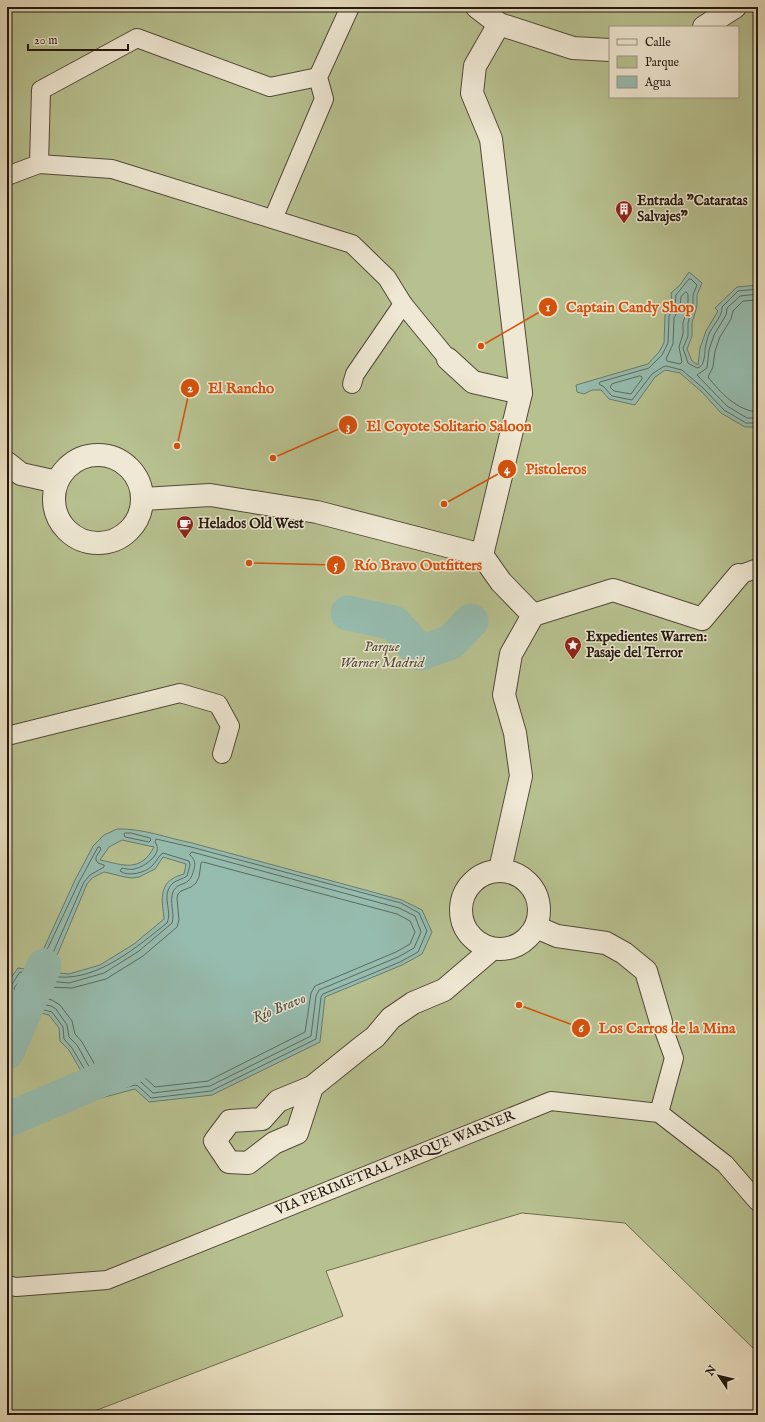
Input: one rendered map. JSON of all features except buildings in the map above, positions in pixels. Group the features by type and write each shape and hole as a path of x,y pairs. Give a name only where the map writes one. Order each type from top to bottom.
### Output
{"street":[{"path":"477,7 499,24 573,48 609,50"},
{"path":"706,26 735,7"},
{"path":"482,555 521,393 491,139 472,93 475,66 499,24"},
{"path":"448,358 473,382 521,393"},
{"path":"92,455 107,455 121,461 133,471 140,484 143,499 137,520 123,536 110,542 96,543 82,541 70,534 61,523 55,510 53,496 57,482 65,469 77,460 92,455"},
{"path":"7,463 21,474 57,482"},
{"path":"143,499 210,495 317,512 482,555 501,582 532,615"},
{"path":"500,870 521,776 515,733 504,695 511,654 532,615 613,590 702,619 749,571"},
{"path":"500,870 513,872 525,878 539,901 539,914 536,926 528,937 518,945 506,949 492,949 480,944 470,936 460,913 462,900 467,888 476,879 488,872 500,870"},
{"path":"536,926 557,936 606,943 624,953 646,971 661,1022"},
{"path":"312,1087 230,1121 215,1141 229,1162 248,1163 274,1143 297,1133 312,1087 326,1068 375,1037 391,1018 394,1007 413,1004 444,990 492,949"},
{"path":"256,1111 274,1143"}],"lane":[{"path":"273,219 324,99 318,77 350,7"},
{"path":"38,164 42,90 137,38 270,87 318,77"},
{"path":"7,176 38,164 112,169 352,244 387,278 403,304 448,358"},
{"path":"352,384 355,374 403,304"},
{"path":"7,736 180,693 218,704 230,726 222,754"},
{"path":"661,1022 674,1058 659,1113 725,1164 758,1202"},
{"name":"VIA PERIMETRAL PARQUE WARNER","path":"7,1285 16,1287 108,1280 551,1101 659,1113"}],"green space":[{"name":"Parque Warner Madrid","path":"7,7 758,7 758,1353 625,1223 522,1213 326,1271 343,1316 84,1415 7,1415"}],"water":[{"path":"689,272 702,283 697,295 697,306 692,323 692,336 687,349 692,361 698,365 700,348 706,331 718,311 715,308 737,287 758,285 758,427 745,427 721,413 702,392 680,373 665,370 655,377 635,405 609,399 601,390 592,390 584,394 577,392 576,385 648,364 659,352 664,343 665,315 672,304 671,293 680,285"},
{"path":"117,829 136,830 192,843 402,900 422,910 432,932 422,954 402,965 325,997 320,1042 212,1095 149,1102 135,1089 97,1099 69,1050 60,1041 59,1028 49,1015 12,1006 7,989 11,978 18,968 34,970 75,880 93,846 104,835","holes":["122,840 154,847 149,855 137,864 124,865 100,860 109,847","163,857 186,864 184,874 172,879 165,887 162,898 164,919 134,944 100,965 69,974 50,972 87,884 92,878 104,872 125,877 139,877 155,869"]}],"waterway":[{"path":"348,613 394,623 421,653 451,642 471,621"},
{"name":"Río Bravo","path":"7,1052 44,966"},
{"name":"Río Bravo","path":"7,1120 133,1066"}],"place":[{"name":"Entrada \"Cataratas Salvajes\"","path":"624,224"},
{"name":"Captain Candy Shop","path":"481,346"},
{"name":"El Rancho","path":"177,446"},
{"name":"El Coyote Solitario Saloon","path":"273,458"},
{"name":"Pistoleros","path":"444,504"},
{"name":"Helados Old West","path":"185,539"},
{"name":"Río Bravo Outfitters","path":"249,563"},
{"name":"Expedientes Warren: Pasaje del Terror","path":"573,660"},
{"name":"Los Carros de la Mina","path":"519,1005"}]}
